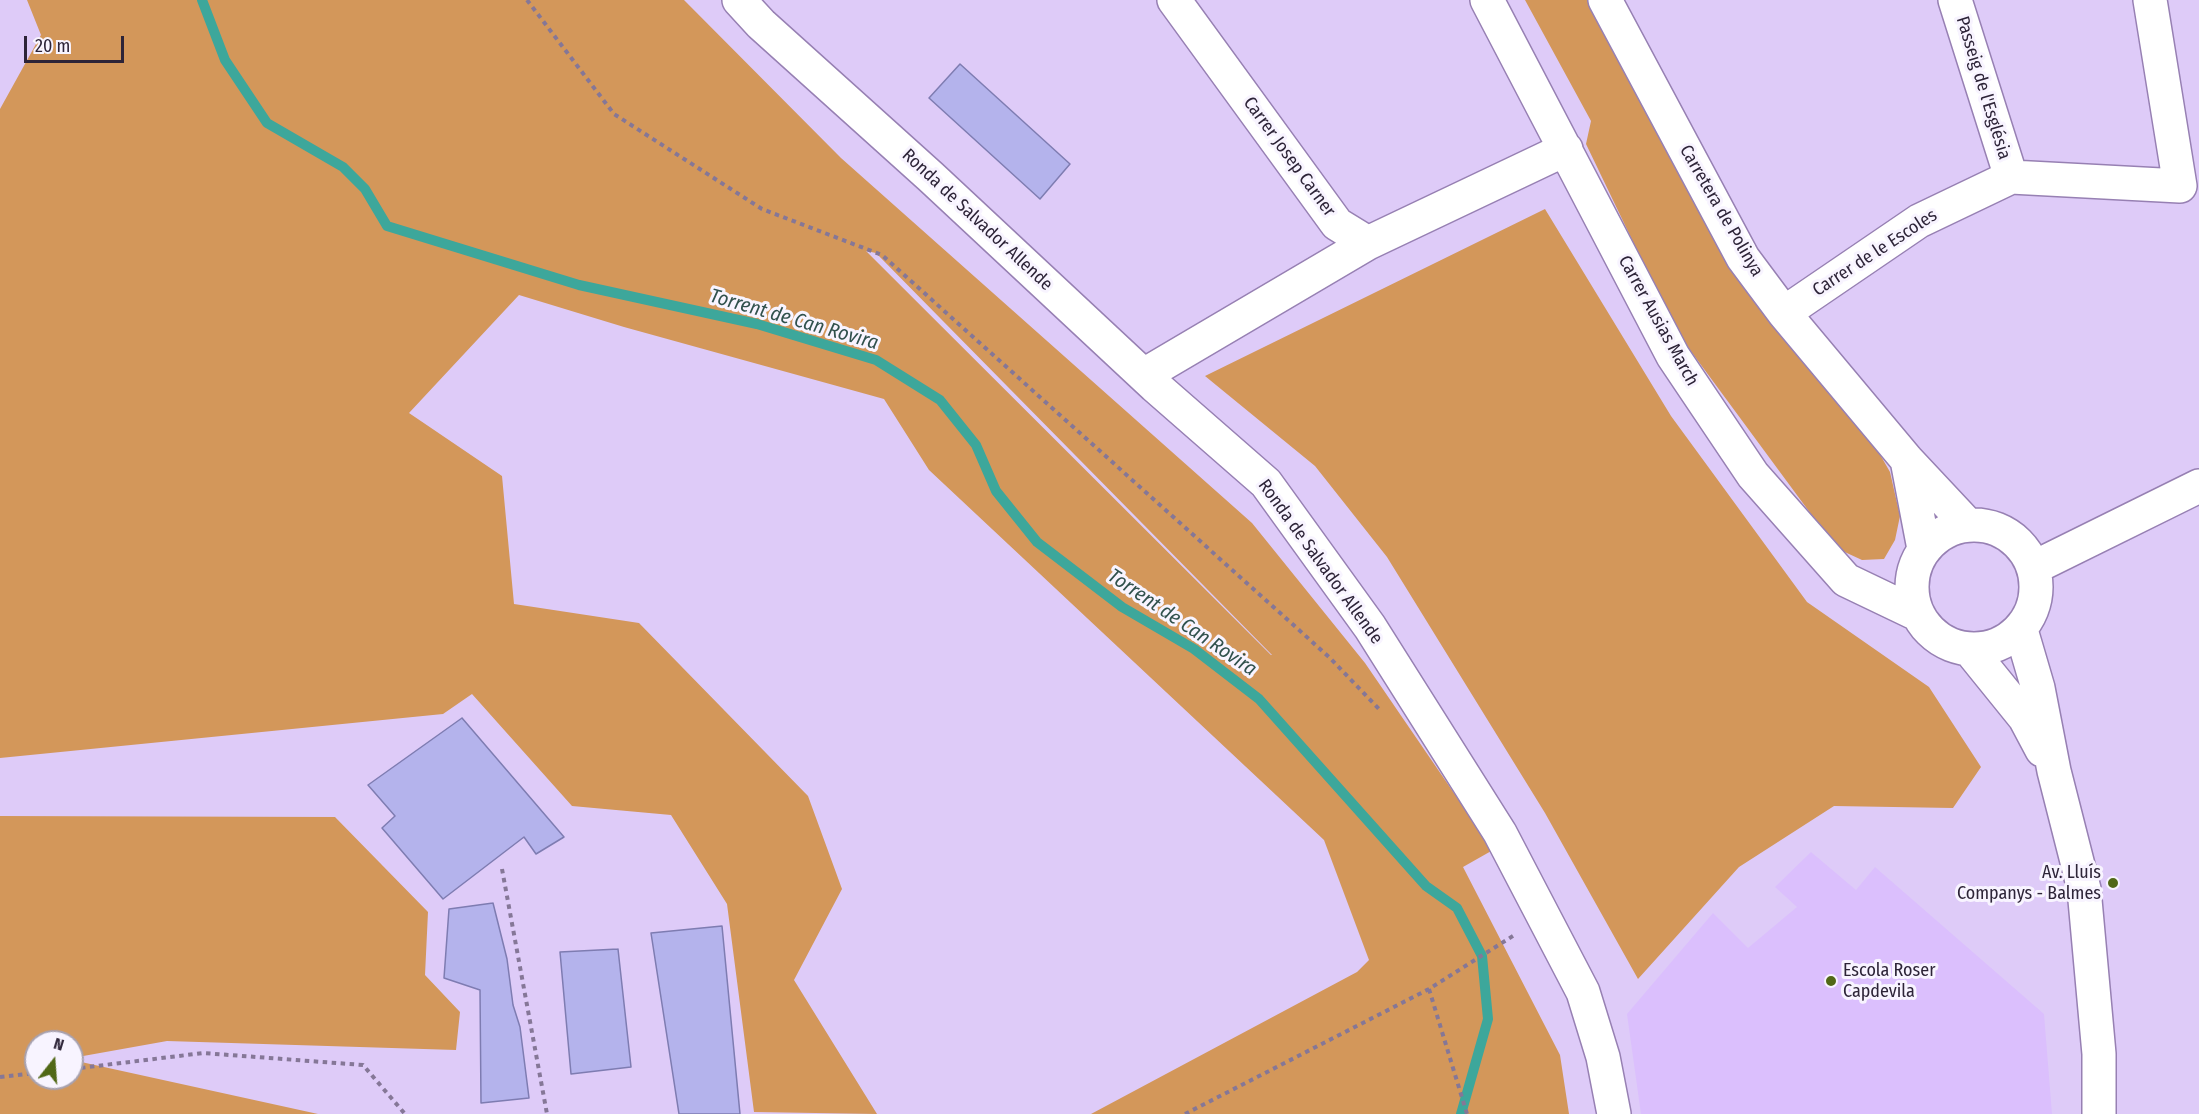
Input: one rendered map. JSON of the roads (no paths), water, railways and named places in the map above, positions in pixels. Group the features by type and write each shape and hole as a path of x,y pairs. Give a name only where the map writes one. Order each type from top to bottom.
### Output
{"street":[{"name":"Ronda de Salvador Allende","path":"739,0 762,24 931,177 1143,375 1266,483 1370,627 1500,833 1583,993 1603,1057 1614,1114"},
{"name":"Carrer Josep Carner","path":"1174,0 1337,224 1368,243"},
{"name":"Carrer Ausias March","path":"1487,0 1673,356 1753,475 1846,580 1917,614"},
{"name":"Carretera de Polinya","path":"1605,0 1743,258 1784,313 1907,460 1966,524"},
{"name":"Passeig de l'Església","path":"1955,0 2010,177"},
{"name":"Carrer de le Escoles","path":"1784,313 1919,221 2010,177 2180,186 2150,0"},
{"path":"1143,375 1368,243 1566,149"},
{"name":"Carretera de Polinya","path":"1907,460 1924,549"},
{"path":"2035,567 2199,486"},
{"path":"1970,650 1996,646 2021,630 2038,590 2035,567 2004,531 1966,524 1944,531 1924,549 1912,579 1917,614 1934,635 1970,650 2025,718 2054,771"},
{"path":"2021,630 2038,688 2054,771 2084,889 2099,1054 2099,1114"}],"waterway":[{"name":"Torrent de Can Rovira","path":"202,0 225,60 267,123 343,167 365,189 387,226 579,285 757,324 876,360 940,400 976,445 996,491 1037,542 1122,607 1194,649 1259,699 1426,886 1457,908 1482,956 1488,1019 1461,1114"}],"place":[{"name":"Av. Lluís Companys - Balmes","path":"2113,883"},
{"name":"Escola Roser Capdevila","path":"1831,981"}]}
